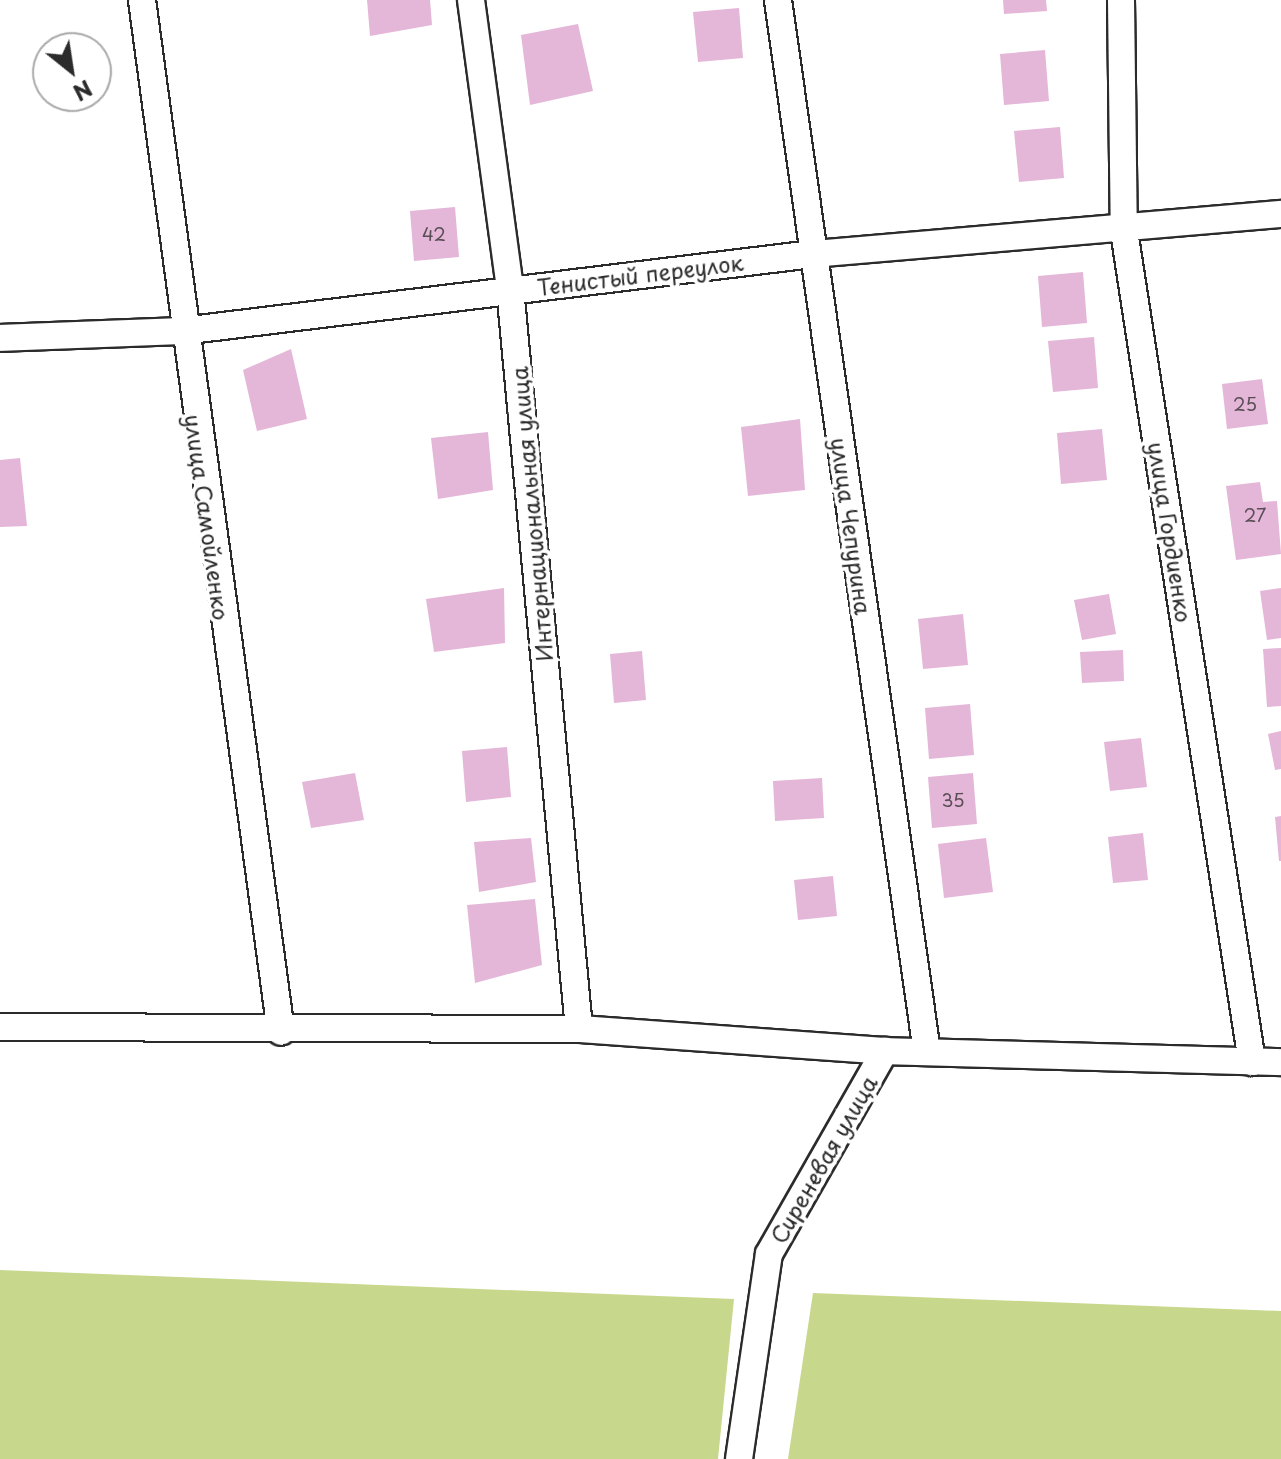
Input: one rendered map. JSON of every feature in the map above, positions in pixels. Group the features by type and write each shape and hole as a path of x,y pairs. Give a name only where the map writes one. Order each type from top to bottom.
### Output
{"street":[{"name":"улица Самойленко","path":"142,0 182,331 281,1032"},
{"name":"Интернациональная улица","path":"471,0 510,288 579,1029"},
{"name":"улица Чепурина","path":"778,0 927,1052"},
{"name":"улица Гордиенко","path":"1121,0 1124,231 1252,1062"},
{"name":"Тенистый переулок","path":"0,338 182,331 510,288 813,254 1124,231 1281,214"},
{"path":"0,1027 281,1032 579,1029 885,1051 1281,1062"},
{"name":"Сиреневая улица","path":"739,1459 769,1254 885,1051"}],"green space":[{"path":"0,1270 734,1299 718,1459 0,1459"},
{"path":"813,1293 1281,1311 1281,1459 788,1459"}],"building":[{"path":"367,0 430,0 432,25 370,36"},
{"path":"1003,0 1046,0 1047,11 1004,14"},
{"path":"739,8 743,58 698,62 693,12"},
{"path":"578,24 593,91 530,105 521,35"},
{"path":"1045,50 1049,101 1004,105 1000,54"},
{"path":"1060,127 1064,178 1019,182 1014,131"},
{"path":"455,207 459,257 414,261 410,211"},
{"path":"1083,272 1087,323 1042,327 1038,276"},
{"path":"1094,337 1098,388 1053,392 1048,341"},
{"path":"291,349 307,419 257,431 243,370"},
{"path":"1262,379 1268,424 1227,429 1222,384"},
{"path":"800,419 805,490 748,496 741,427"},
{"path":"1102,429 1107,480 1061,484 1057,433"},
{"path":"488,432 493,490 438,499 431,438"},
{"path":"20,458 27,526 0,527 0,460"},
{"path":"1260,482 1263,502 1277,501 1281,554 1236,560 1226,486"},
{"path":"504,588 505,643 434,652 426,599"},
{"path":"1281,588 1281,638 1267,640 1260,591"},
{"path":"1109,594 1116,634 1082,640 1074,600"},
{"path":"963,614 968,665 923,669 918,619"},
{"path":"1281,648 1281,706 1267,707 1263,649"},
{"path":"1123,650 1124,681 1082,683 1080,652"},
{"path":"642,651 646,700 614,703 610,654"},
{"path":"970,704 974,755 929,759 925,708"},
{"path":"1281,731 1281,769 1275,770 1268,734"},
{"path":"1141,738 1147,787 1110,791 1104,742"},
{"path":"507,747 511,797 466,802 462,751"},
{"path":"355,773 364,820 311,828 302,782"},
{"path":"973,773 977,824 932,828 928,777"},
{"path":"822,778 824,818 775,821 773,781"},
{"path":"1281,816 1281,861 1279,861 1275,817"},
{"path":"1143,833 1148,880 1113,883 1108,837"},
{"path":"531,838 536,882 479,892 474,842"},
{"path":"986,838 993,892 944,898 938,844"},
{"path":"833,876 837,916 798,920 794,880"},
{"path":"535,899 542,965 475,983 467,905"}]}
